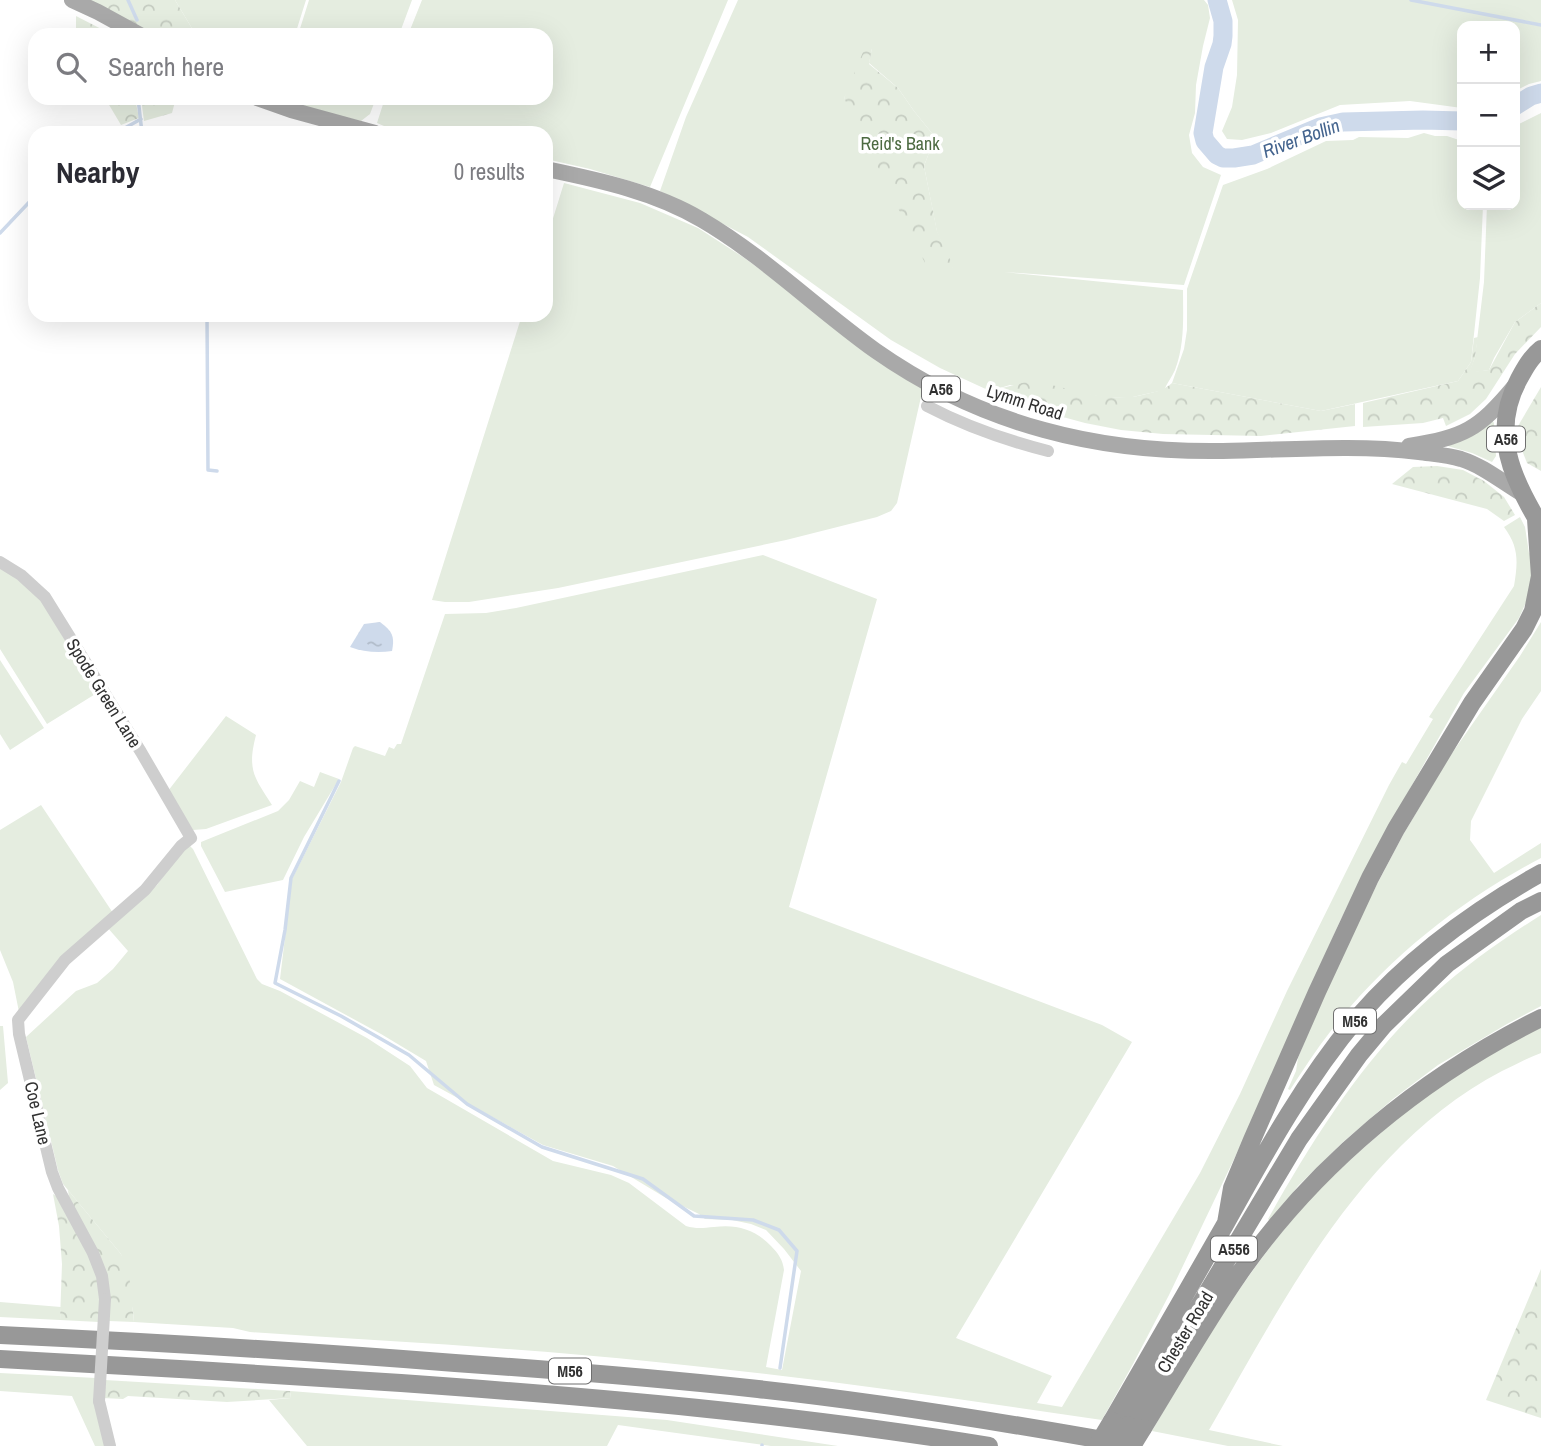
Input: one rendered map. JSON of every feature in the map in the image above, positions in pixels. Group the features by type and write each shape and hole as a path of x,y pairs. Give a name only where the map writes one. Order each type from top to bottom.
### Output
{"highway":[{"name":"A56","path":"1539,522 1521,493 1510,464 1506,439 1507,415 1516,385 1527,364 1541,349"},
{"path":"1226,1223 1232,1188 1252,1140 1370,878 1464,715 1524,629 1533,611 1540,576 1539,522"},
{"name":"M56","path":"1226,1223 1268,1146 1301,1094 1325,1058 1360,1015 1393,981 1464,920 1541,873"},
{"name":"M56","path":"1343,1075 1384,1025 1447,964 1521,911 1541,901"},
{"name":"A556","path":"1134,1446 1128,1424 1291,1207 1352,1146 1415,1093 1480,1050 1541,1018"},
{"name":"Chester Road","path":"1115,1446 1299,1139 1343,1075"},
{"name":"Chester Road","path":"1097,1446 1128,1424 1226,1223"},
{"name":"M56","path":"0,1335 253,1348 614,1374 859,1401 1134,1446"},
{"name":"M56","path":"0,1359 453,1387 716,1410 843,1424 989,1446"},
{"path":"716,1410 915,1446"}],"main road":[{"path":"72,0 127,28"},
{"path":"277,105 348,126"},
{"name":"Lymm Road","path":"553,170 625,188 702,220 760,259 846,328 903,368 967,402 1006,418 1081,439 1150,449 1390,449 1442,455 1469,462 1521,493"},
{"name":"Lymm Road","path":"1390,449 1445,439 1468,430 1485,419 1516,385"}],"street":[{"path":"927,406 1001,439 1048,452"},
{"name":"Spode Green Lane","path":"0,562 21,575 46,597 191,838"},
{"name":"Coe Lane","path":"110,1446 99,1401 104,1299 102,1276 52,1172 18,1020 65,960 145,890 181,846 191,838"}],"green space":[{"path":"86,0 175,0 192,28 136,28"},
{"path":"175,0 306,0 297,28 192,28"},
{"path":"309,0 412,0 402,28 300,28"},
{"path":"422,0 728,0 650,187 553,161 553,126 385,126 377,123 383,105 553,105 553,28 411,28"},
{"path":"738,0 1204,0 1208,5 1210,18 1189,135 1192,153 1203,167 1221,175 1184,285 1004,272 1183,290 1182,340 1174,373 1164,390 1128,398 1010,385 990,391 940,368 891,340 748,237 660,191 686,117","holes":["872,48 869,63 898,88 935,137 924,166 937,232 953,268 844,98"]},
{"path":"1232,0 1541,0 1541,81 1520,88 1520,21 1457,21 1457,107 1410,101 1340,105 1271,133 1242,140 1227,139 1222,131 1232,107 1237,75 1238,20"},
{"path":"76,16 99,28 76,28"},
{"name":"Reid's Bank","path":"868,40 872,48 869,64 898,88 935,137 924,166 937,231 954,268 926,265 844,98"},
{"path":"109,105 136,105 139,118 121,125"},
{"path":"142,105 174,105 172,113 144,121"},
{"path":"301,105 373,105 370,114 361,121"},
{"path":"1541,113 1541,303 1515,322 1489,370 1469,373 1475,357 1484,282 1487,210 1520,210 1520,124"},
{"path":"1424,133 1457,139 1457,210 1483,210 1480,278 1471,362 1458,381 1321,411 1172,383 1184,349 1187,289 1223,185 1267,169 1326,141 1353,140 1359,137 1408,138"},
{"path":"564,183 640,203 698,228 743,257 923,388 897,503 891,511 786,540 558,588 469,602 432,600 520,322 553,322 553,218"},
{"path":"1541,303 1541,327 1515,354 1486,399 1470,414 1446,426 1443,418 1423,423 1363,427 1363,403 1458,381 1471,362 1474,338 1478,337 1470,372 1489,370 1515,322"},
{"path":"1030,381 1113,397 1150,393 1162,390 1172,383 1321,411 1355,404 1355,426 1261,436 1163,434 1121,430 1030,408 990,391"},
{"path":"1541,387 1541,471 1527,463 1520,445 1518,426"},
{"path":"1492,420 1496,456 1492,462 1444,445"},
{"path":"1437,466 1463,470 1484,481 1504,497 1515,515 1504,521 1487,509 1392,484 1413,467"},
{"path":"1520,517 1525,527 1529,553 1532,554 1527,600 1519,618 1464,693 1376,849 1340,921 1246,1134 1169,1295 1102,1420 879,1388 656,1362 134,1322 121,1254 63,1184 26,1037 76,991 97,983 113,969 128,951 107,927 157,885 184,848 190,846 257,979 262,984 367,1038 410,1066 427,1088 553,1161 611,1175 629,1183 686,1226 737,1227 765,1240 780,1257 784,1270 766,1367 782,1370 801,1271 766,1230 732,1220 705,1219 613,1166 543,1145 434,1085 426,1061 280,979 292,879 341,782 353,748 355,746 385,756 389,747 394,749 397,744 401,744 445,614 486,613 516,608 763,555 877,599 789,907 1102,1025 1132,1042 956,1338 1052,1376 1037,1403 1062,1407 1200,1173 1389,785 1402,762 1406,764 1433,719 1429,717 1514,586 1516,555 1504,527"},
{"path":"2,568 37,594 97,693 47,724 0,649"},
{"path":"1541,622 1541,691 1522,719 1471,821 1470,840 1494,873 1541,843 1541,858 1482,893 1400,956 1352,1006 1290,1090 1288,1089 1324,994 1403,835 1448,759"},
{"path":"0,660 44,728 10,750 0,734"},
{"path":"226,716 256,735 252,765 272,805 206,829 193,830 168,791"},
{"path":"320,772 339,779 304,837 283,880 225,892 201,842 278,811 289,800 300,781 314,787"},
{"path":"41,805 113,913 19,1012 13,982 0,950 0,830"},
{"path":"1541,915 1541,1006 1438,1065 1393,1099 1298,1186 1271,1222 1268,1219 1322,1129 1384,1045 1433,995 1459,973"},
{"path":"0,1026 3,1026 8,1083 0,1090"},
{"path":"1541,1027 1541,1053 1502,1071 1452,1102 1408,1140 1368,1182 1298,1277 1209,1430 1283,1446 1228,1446 1152,1431 1241,1287 1317,1191 1361,1150 1430,1093 1477,1062"},
{"path":"68,1190 121,1254 129,1273 134,1322 109,1321 109,1299 70,1205"},
{"path":"53,1194 59,1198 99,1275 99,1322 60,1320 62,1264"},
{"path":"1541,1269 1541,1418 1486,1400"},
{"path":"0,1302 61,1307 60,1320 0,1317"},
{"path":"0,1373 96,1378 105,1446 95,1446 72,1396 0,1391"},
{"path":"105,1380 290,1391 291,1398 227,1402 128,1396 123,1399 103,1398"},
{"path":"290,1391 667,1420 838,1446 771,1446 618,1425 607,1446 307,1446 269,1400 291,1398"}],"water":[{"path":"380,622 392,634 392,651 371,652 350,647 364,624"}],"waterway":[{"path":"128,0 137,20"},
{"name":"River Bollin","path":"1217,0 1223,21 1223,36 1214,67 1203,133 1205,141 1217,155 1223,158 1253,155 1320,127 1343,122 1457,121"},
{"path":"1411,0 1541,25"},
{"name":"River Bollin","path":"1520,103 1541,93"},
{"path":"139,105 141,126"},
{"path":"128,126 141,119"},
{"path":"0,233 28,203"},
{"path":"207,322 208,470 217,471"},
{"path":"339,781 291,878 275,983 341,1016 409,1055 467,1104 542,1147 643,1179 694,1216 753,1220 779,1230 797,1251 780,1368"}]}
